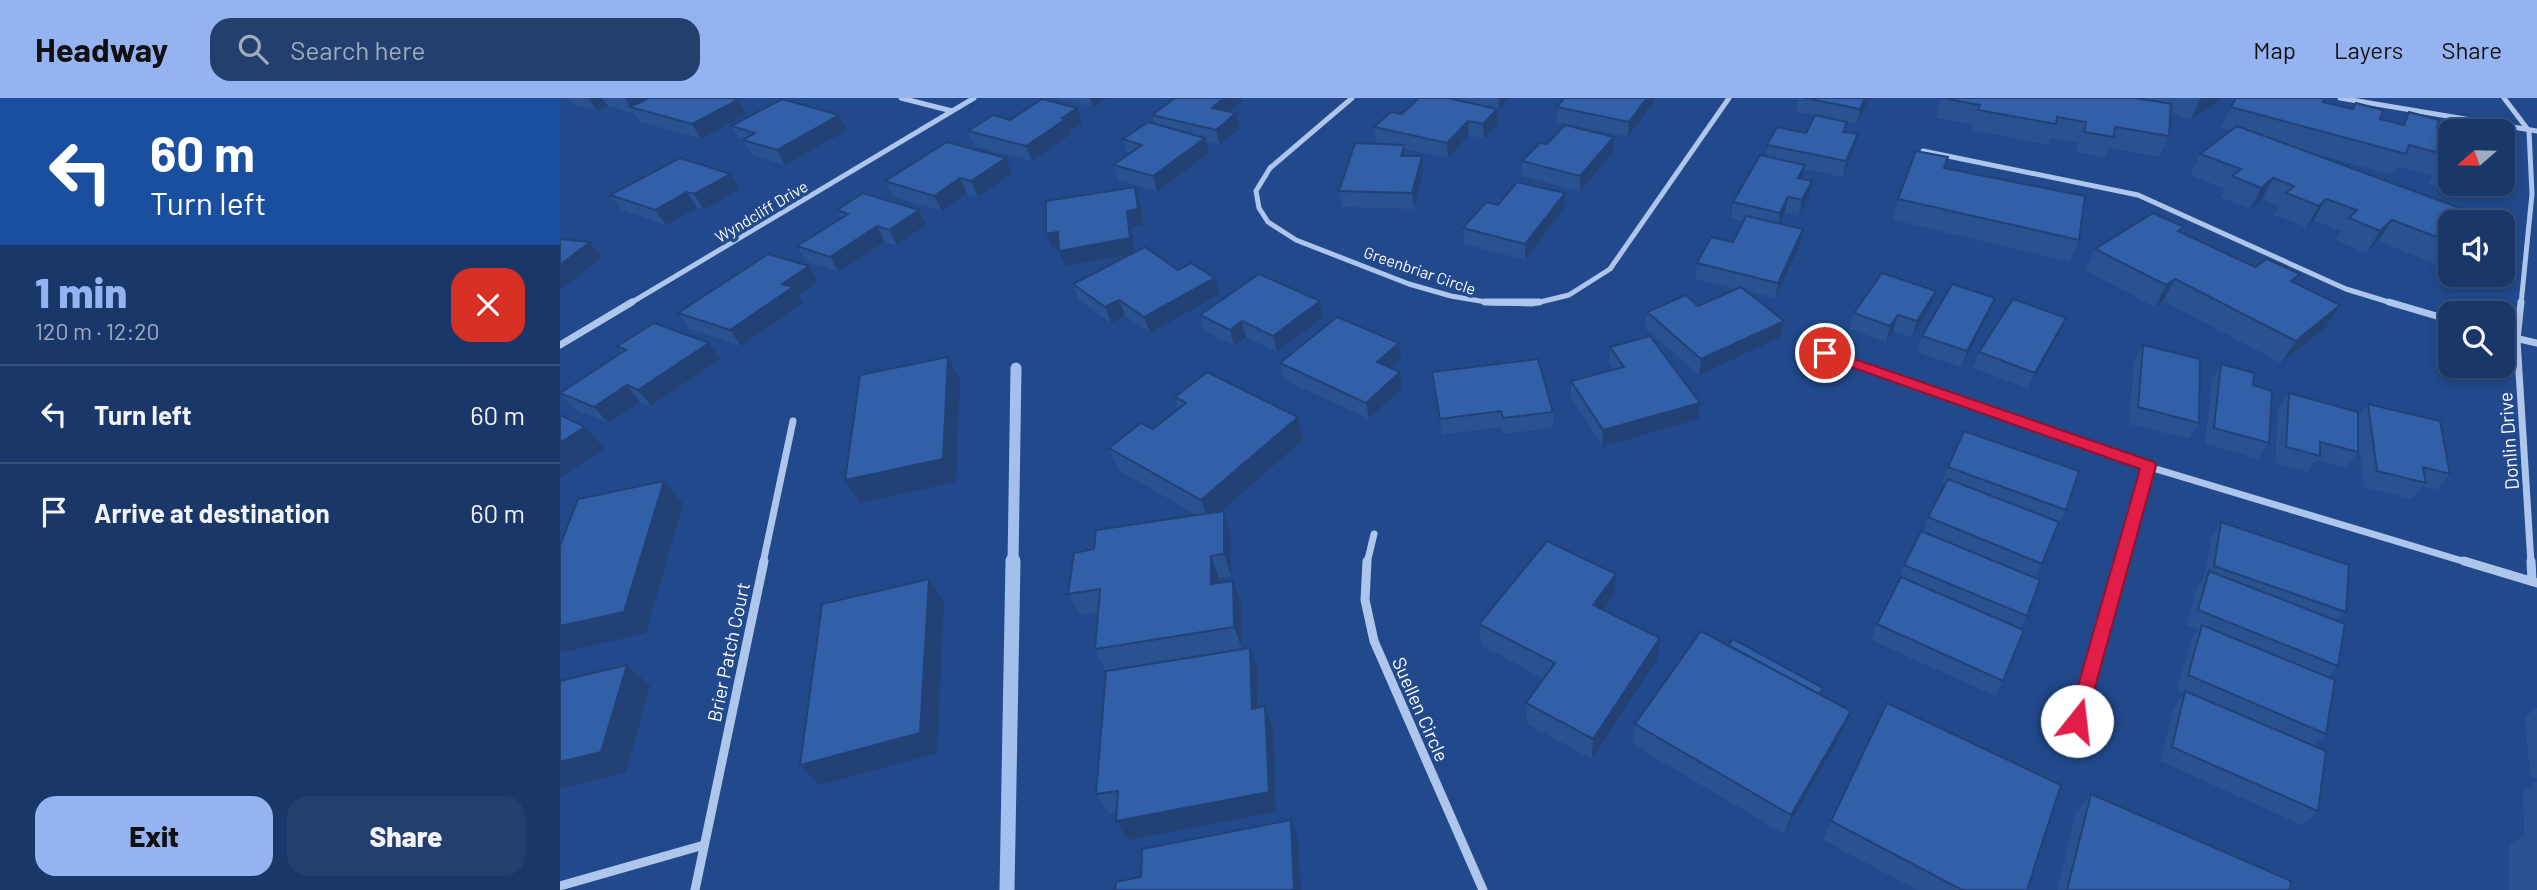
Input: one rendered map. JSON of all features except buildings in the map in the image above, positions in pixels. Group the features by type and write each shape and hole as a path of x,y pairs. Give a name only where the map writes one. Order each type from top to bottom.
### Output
{"street":[{"path":"901,98 952,111"},
{"name":"Wyndcliff Drive","path":"560,345 974,98"},
{"name":"Greenbriar Circle","path":"1352,98 1270,168 1256,191 1260,213 1281,233 1296,240 1459,300 1504,305 1551,300 1589,284 1604,274 1729,98"},
{"path":"2340,98 2533,131"},
{"path":"2504,98 2533,131"},
{"name":"Donlin Drive","path":"2533,131 2532,194 2517,340 2535,582"},
{"path":"1923,152 2138,195 2346,289 2438,316"},
{"path":"2517,340 2537,343"},
{"path":"1825,353 2149,466 2535,582"},
{"name":"Brier Patch Court","path":"695,890 793,421"},
{"path":"2077,721 2149,466"},
{"name":"Suellen Circle","path":"1374,534 1363,584 1365,613 1374,641 1483,890"},
{"path":"560,886 704,845"}],"waterway":[{"path":"1013,563 1016,368"},
{"path":"1007,890 1013,561"}],"route":[{"path":"1825,353 2149,466 2077,721"}]}
